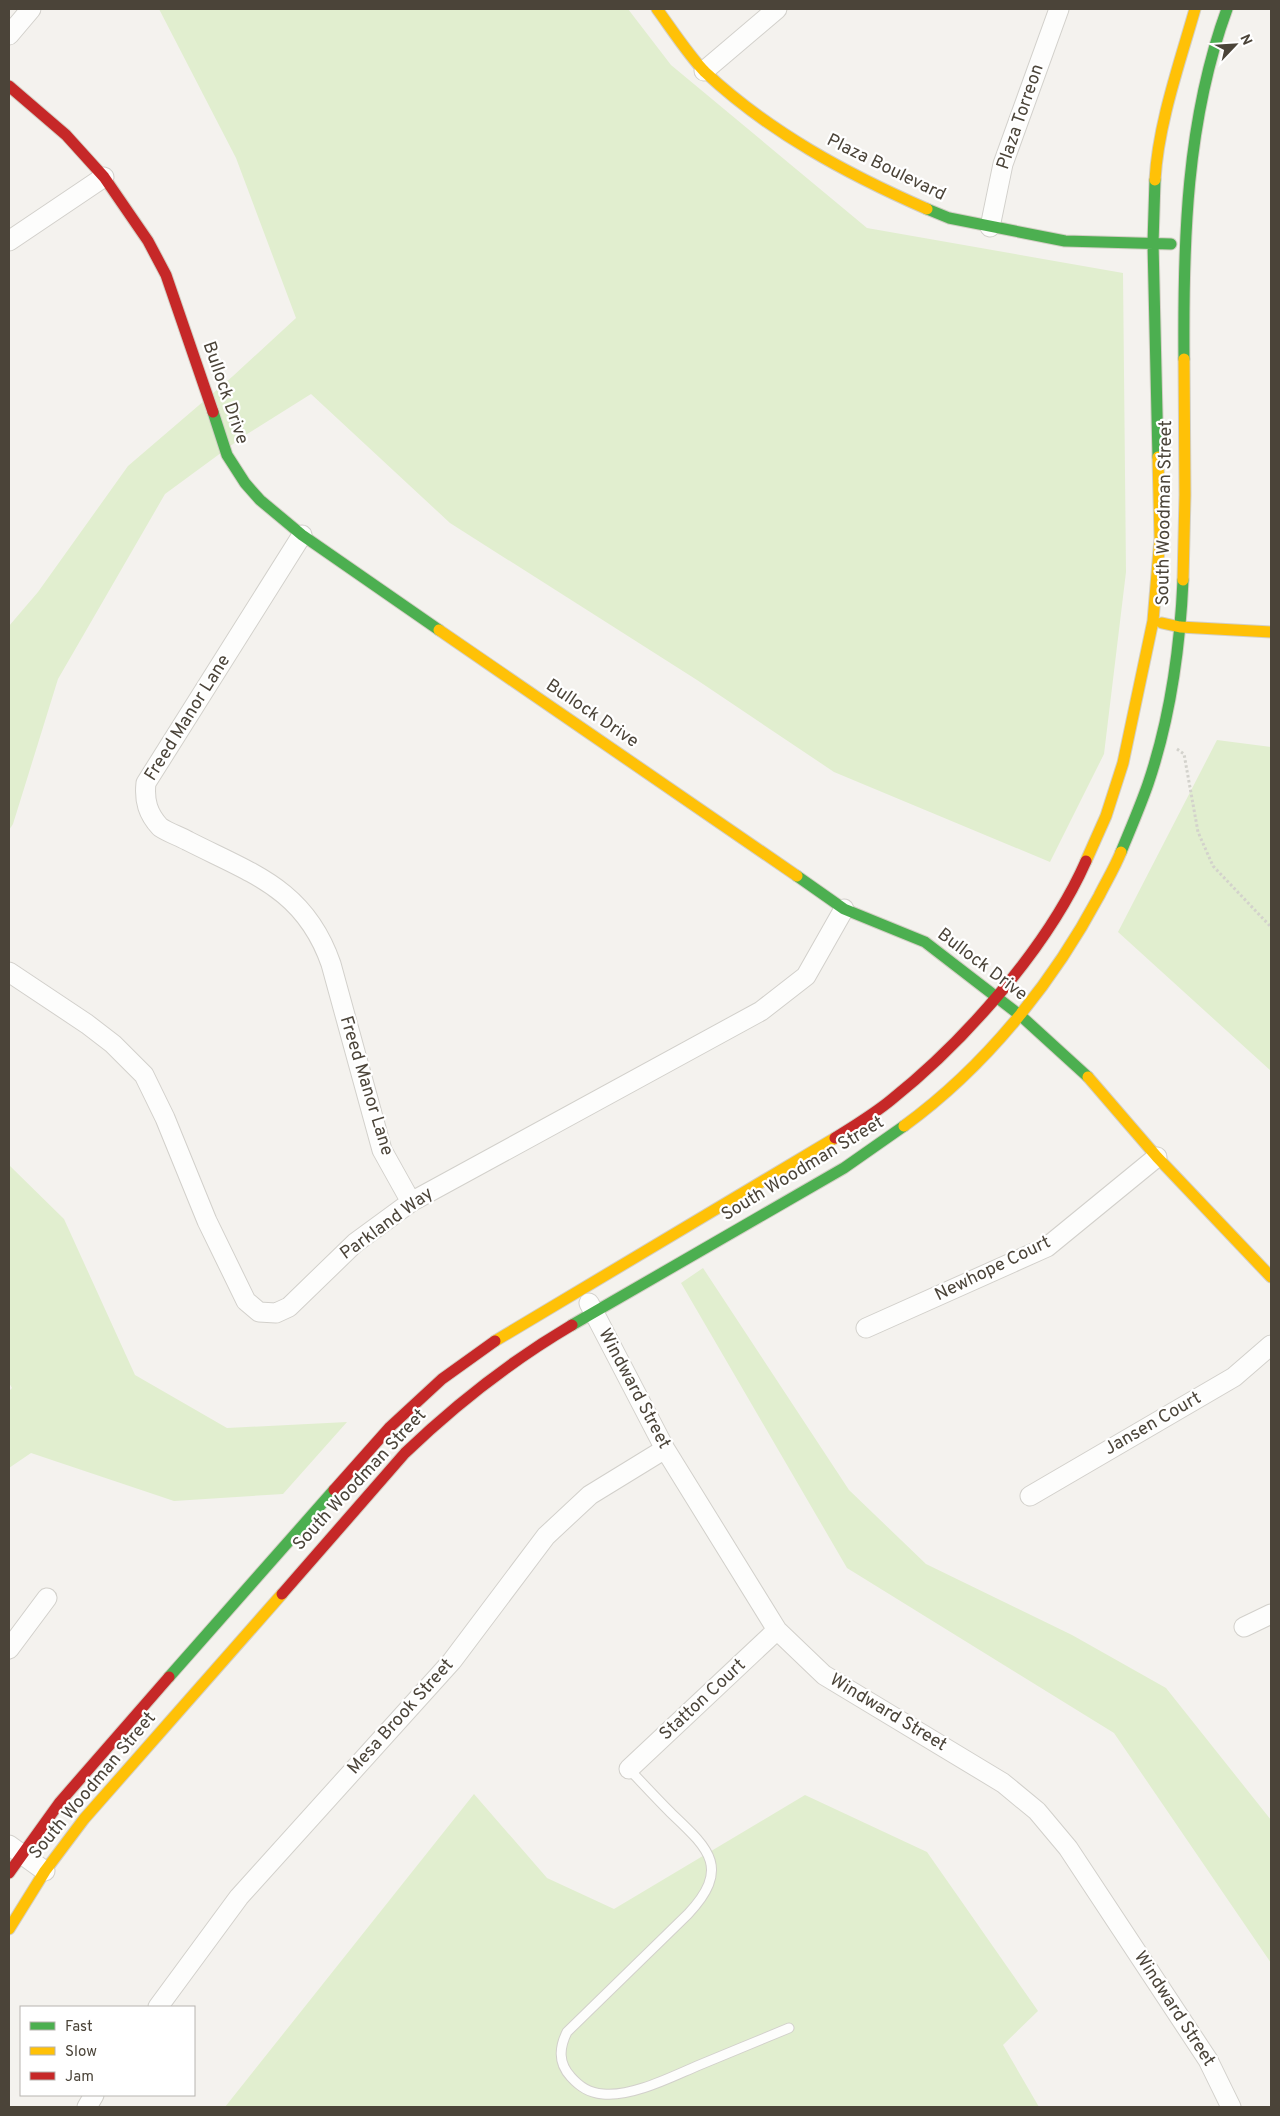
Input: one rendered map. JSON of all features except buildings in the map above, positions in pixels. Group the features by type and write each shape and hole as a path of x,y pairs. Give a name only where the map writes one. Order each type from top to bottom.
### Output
{"main road":[{"name":"Plaza Boulevard","path":"657,9 704,71 755,114 830,162 879,188 949,218 1065,241 1184,244"},
{"name":"South Woodman Street","path":"9,1873 16,1849 390,1427 450,1373 499,1338 830,1142 891,1100 953,1044 996,996 1040,941 1079,877 1106,816 1123,763 1153,621 1160,520 1153,243 1156,166 1170,96 1195,9"},
{"name":"South Woodman Street","path":"9,1929 45,1870 136,1758 405,1453 447,1413 498,1374 551,1338 853,1162 898,1131 965,1074 1021,1016 1068,951 1108,885 1139,814 1161,739 1176,660 1185,562 1184,244 1192,153 1206,74 1227,9"},
{"name":"Bullock Drive","path":"9,86 66,134 104,177 148,240 166,275 227,455 260,500 302,535 844,909 925,942 996,996 1021,1016 1089,1078 1157,1157 1271,1276"},
{"path":"1153,621 1180,627 1271,632"}],"street":[{"path":"9,35 31,9"},
{"path":"704,71 777,9"},
{"name":"Plaza Torreon","path":"990,227 1003,164 1059,9"},
{"path":"9,241 104,177"},
{"name":"Freed Manor Lane","path":"302,535 146,783 145,802 153,820 160,827 267,880 291,899 310,922 326,949 331,964 382,1150 411,1202"},
{"name":"Parkland Way","path":"9,972 87,1024 113,1044 144,1075 165,1118 207,1222 246,1302 259,1312 276,1313 289,1307 355,1243 411,1202 760,1012 806,976 844,909"},
{"name":"Newhope Court","path":"866,1328 1048,1247 1157,1157"},
{"name":"Windward Street","path":"581,1288 665,1449 777,1630 824,1675 1003,1783 1037,1811 1068,1848 1208,2060 1231,2107"},
{"name":"Jansen Court","path":"1030,1496 1234,1377 1271,1345"},
{"name":"Mesa Brook Street","path":"159,2006 239,1897 452,1661 546,1536 590,1495 665,1449"},
{"path":"9,1649 47,1598"},
{"path":"1244,1627 1271,1614"},
{"name":"Statton Court","path":"628,1769 777,1630"},
{"path":"16,1849 45,1870"},
{"path":"87,2107 93,2096"}],"lane":[{"path":"628,1769 704,1846 712,1870 710,1880 707,1890 693,1908 567,2032 562,2042 560,2059 566,2072 588,2092 618,2094 658,2082 789,2028"}],"path":[{"path":"1161,739 1184,754 1198,832 1213,866 1271,927"}],"green space":[{"path":"159,9 628,9 671,65 867,228 1123,273 1126,572 1104,754 1050,862 834,772 697,680 450,523 311,394 244,436 165,494 58,679 13,824 9,830 9,626 38,592 128,466 233,376 296,318 236,158"},
{"path":"1217,740 1271,747 1271,1071 1118,932"},
{"path":"9,1165 64,1219 135,1375 227,1428 347,1422 283,1494 174,1501 31,1453 9,1468 9,1391 12,1388 9,1383"},
{"path":"703,1268 849,1490 926,1564 1072,1635 1166,1688 1271,1820 1271,1963 1114,1733 847,1568 681,1283"},
{"path":"474,1794 547,1878 614,1909 805,1795 927,1852 1038,2011 1003,2045 1039,2107 225,2107"}],"traffic: fast":[{"path":"1184,359 1186,226 1195,138 1213,51 1227,9"},
{"path":"1155,180 1153,243 1158,457"},
{"path":"927,209 949,218 1065,241 1171,244"},
{"path":"213,412 227,455 245,483 260,500 302,535 439,630"},
{"path":"1121,852 1148,784 1168,709 1173,684 1183,580"},
{"path":"797,876 844,909 925,942 1021,1016 1088,1077"},
{"path":"572,1325 844,1168 904,1126"},
{"path":"169,1677 334,1490"}],"traffic: slow":[{"path":"657,9 686,50 705,72 755,114 838,166 927,209"},
{"path":"1155,180 1160,137 1165,115 1195,9"},
{"path":"1183,580 1185,495 1184,359"},
{"path":"1086,861 1106,816 1123,763 1153,621 1160,538 1158,457"},
{"path":"1162,623 1180,627 1271,632"},
{"path":"439,630 797,876"},
{"path":"904,1126 962,1078 989,1051 1038,992 1080,929 1121,852"},
{"path":"1088,1077 1157,1157 1271,1277"},
{"path":"495,1341 835,1138"},
{"path":"9,1929 45,1871 84,1819 282,1594"}],"traffic: jam":[{"path":"9,86 66,135 104,177 148,241 166,275 213,412"},
{"path":"835,1138 891,1100 947,1050 975,1021 1002,991 1050,926 1070,894 1086,861"},
{"path":"282,1594 405,1453 424,1435 464,1400 506,1368 572,1325"},
{"path":"334,1490 390,1427 442,1379 495,1341"},
{"path":"9,1873 60,1802 169,1677"}]}
